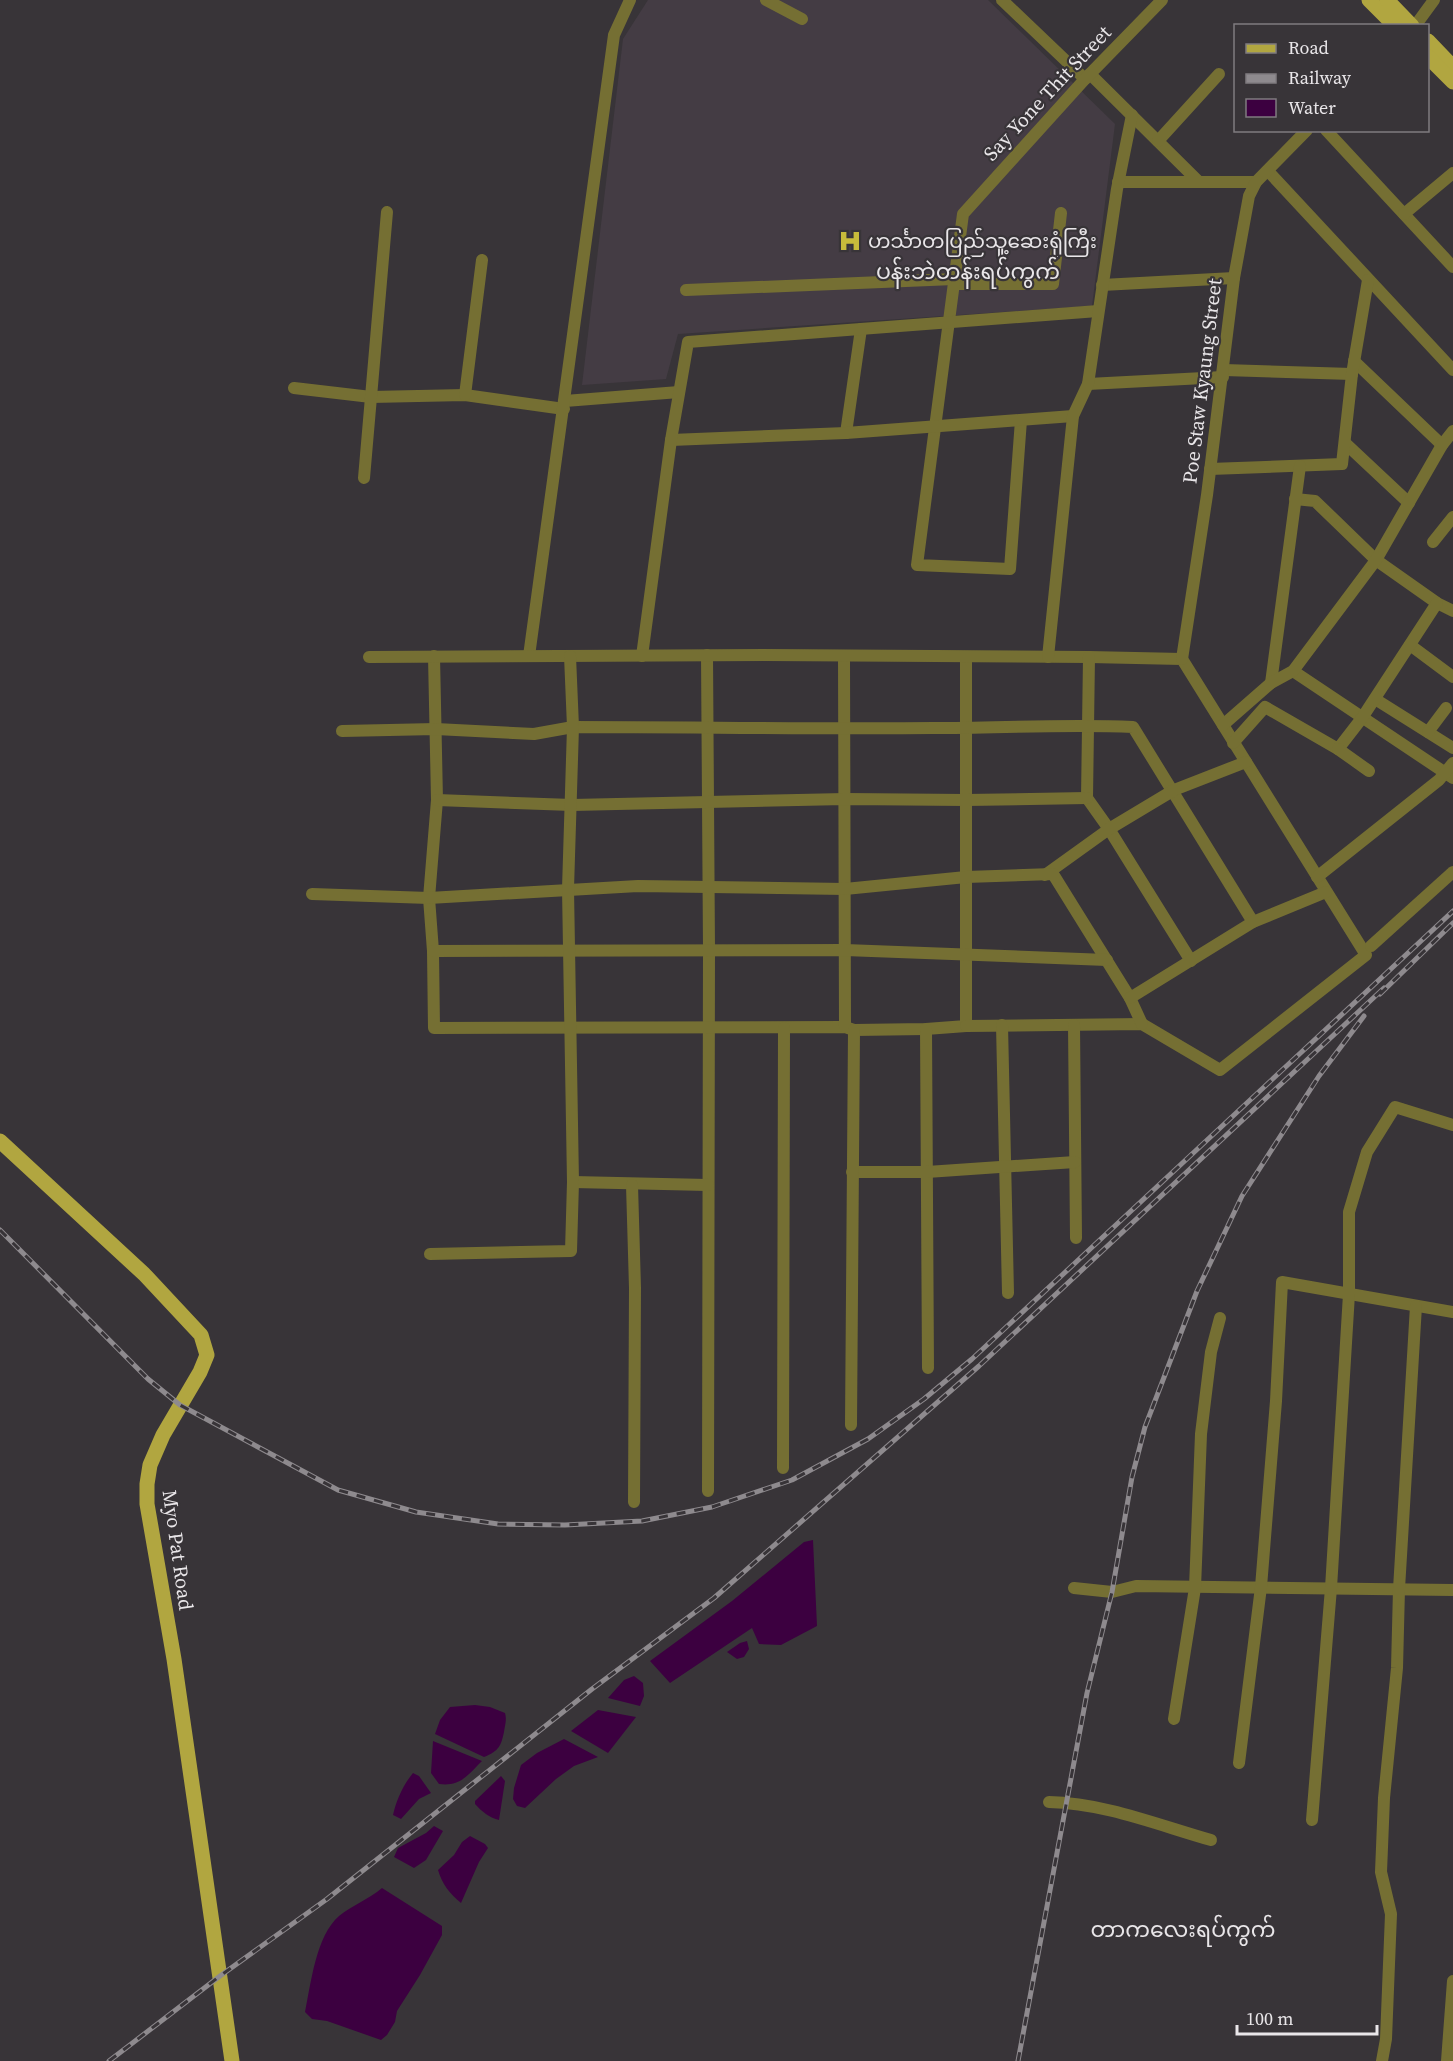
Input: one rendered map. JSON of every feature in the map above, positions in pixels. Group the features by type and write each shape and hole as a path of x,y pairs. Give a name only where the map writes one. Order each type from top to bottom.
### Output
{"main road":[{"path":"1369,0 1393,24"},
{"path":"1387,0 1412,24"},
{"path":"1429,42 1453,67"},
{"path":"1429,58 1453,82"},
{"name":"Myo Pat Road","path":"0,1141 144,1274 201,1335 207,1355 150,1465 147,1504 174,1659 232,2061"}],"street":[{"path":"529,656 614,35 630,0"},
{"path":"766,0 802,19"},
{"path":"1002,0 1132,115 1199,182"},
{"name":"Say Yone Thit Street","path":"954,282 963,214 1088,76 1161,0"},
{"path":"1416,24 1434,0"},
{"path":"1158,141 1219,74"},
{"path":"1048,657 1073,416 1088,384 1118,182 1132,115"},
{"name":"Poe Staw Kyaung Street","path":"1182,659 1223,374 1234,279 1249,196 1256,182 1305,132"},
{"path":"1328,132 1453,267"},
{"path":"1268,171 1453,370"},
{"path":"1404,214 1453,173"},
{"path":"1118,182 1256,182"},
{"path":"364,478 387,212"},
{"path":"686,290 954,282 1053,284 1061,213"},
{"path":"465,395 482,260"},
{"path":"1102,285 1234,279"},
{"path":"1210,469 1342,464 1352,374 1368,280"},
{"path":"954,282 916,565 1010,570 1021,420"},
{"path":"642,656 671,440 688,342 1098,311"},
{"path":"846,433 861,328"},
{"path":"1222,725 1271,683 1293,671 1376,560 1449,440 1354,361"},
{"path":"1088,384 1223,374 1352,374"},
{"path":"294,388 371,397 465,395 565,405 679,392"},
{"path":"671,440 846,433 1073,416"},
{"path":"1344,443 1409,503"},
{"path":"1271,683 1300,466"},
{"path":"1295,499 1315,501 1376,560 1447,606 1410,645 1362,718 1338,749"},
{"path":"1433,542 1453,517"},
{"path":"1410,645 1453,677"},
{"path":"369,657 434,656 844,656 1182,659 1366,954 1220,1070 1142,1024 1002,1025 926,1029 434,1028 433,951 429,898 437,800 434,656"},
{"path":"430,1254 571,1251 573,1182 568,889 573,727 570,656"},
{"path":"707,656 709,727 708,1491"},
{"path":"844,656 845,950 852,1172 851,1425"},
{"path":"966,657 966,1026"},
{"path":"1089,657 1087,798 1109,829 1191,961"},
{"path":"1293,671 1362,718 1451,771 1317,877"},
{"path":"1375,699 1453,748"},
{"path":"1233,742 1265,707 1338,749 1369,771"},
{"path":"1428,732 1446,708"},
{"path":"342,731 436,729 534,734 573,727 846,729 1087,725 1133,727 1174,790 1253,922"},
{"path":"1045,875 1109,829 1174,790 1246,762"},
{"path":"437,800 572,805 845,799 1087,798"},
{"path":"1371,946 1453,872"},
{"path":"312,894 429,898 638,886 845,889 966,877 1053,874 1131,998 1142,1024"},
{"path":"1131,998 1253,922 1326,892"},
{"path":"433,951 845,950 1107,960"},
{"path":"1074,1024 1076,1238"},
{"path":"1002,1025 1008,1293"},
{"path":"783,1468 784,1028"},
{"path":"926,1029 928,1368"},
{"path":"1312,1820 1331,1588 1349,1294 1348,1212 1367,1152 1395,1107 1453,1125"},
{"path":"852,1172 927,1172 1075,1162"},
{"path":"573,1182 708,1185"},
{"path":"632,1185 635,1288 634,1502"},
{"path":"1239,1763 1261,1587 1276,1401 1282,1282 1453,1312"},
{"path":"1382,2061 1386,2039 1390,1914 1381,1862 1384,1798 1397,1668 1399,1589 1416,1306"},
{"path":"1174,1719 1195,1588 1201,1434 1211,1352 1220,1318"},
{"path":"1074,1588 1112,1592 1136,1586 1453,1590"},
{"path":"1049,1802 1074,1803 1113,1812 1211,1840"},
{"path":"1447,2061 1453,1981"}],"shaded area":[{"name":"ဟင်္သာတပြည်သူ့ဆေးရုံကြီး","path":"648,0 988,0 1115,124 1092,306 678,334 666,379 582,385 623,39"}],"water":[{"path":"813,1540 817,1626 781,1645 759,1644 752,1628 670,1683 650,1661 732,1601 804,1542"},
{"path":"747,1641 749,1649 744,1657 737,1659 727,1652 740,1643"},
{"path":"634,1676 643,1683 644,1696 640,1706 608,1698 624,1680"},
{"path":"475,1705 490,1707 505,1713 506,1716 500,1744 493,1753 484,1757 435,1734 440,1720 450,1707"},
{"path":"598,1710 636,1717 608,1753 571,1731"},
{"path":"564,1739 598,1757 574,1766 556,1779 525,1808 517,1806 513,1799 514,1788 521,1765 537,1753"},
{"path":"433,1741 482,1761 458,1782 439,1784 431,1773"},
{"path":"413,1773 419,1776 431,1793 419,1799 401,1819 393,1815 394,1810 403,1788"},
{"path":"501,1776 505,1781 499,1820 483,1812 475,1801"},
{"path":"434,1826 443,1831 426,1860 414,1868 394,1857 398,1848 426,1833"},
{"path":"470,1836 488,1848 479,1862 461,1903 447,1888 438,1870"},
{"path":"382,1888 442,1926 442,1935 397,2011 395,2022 381,2040 327,2021 312,2019 305,2012 312,1974 325,1935 331,1925 344,1912"}],"railway":[{"path":"0,1230 148,1379 180,1405 338,1490 416,1512 498,1524 565,1525 642,1521 712,1507 792,1480 868,1439 924,1399 972,1359 1453,911"},
{"path":"1380,994 1453,923"},
{"path":"109,2061 220,1976 327,1899 592,1689 714,1598 979,1366 1384,988"},
{"path":"1018,2061 1087,1693 1112,1592 1132,1477 1145,1427 1197,1291 1242,1196 1319,1076 1364,1016"}],"place":[{"name":"ဟင်္သာတပြည်သူ့ဆေးရုံကြီး","path":"850,241"}],"district":[{"name":"ပန်းဘဲတန်းရပ်ကွက်","path":"968,271"},
{"name":"တာကလေးရပ်ကွက်","path":"1183,1929"}]}
